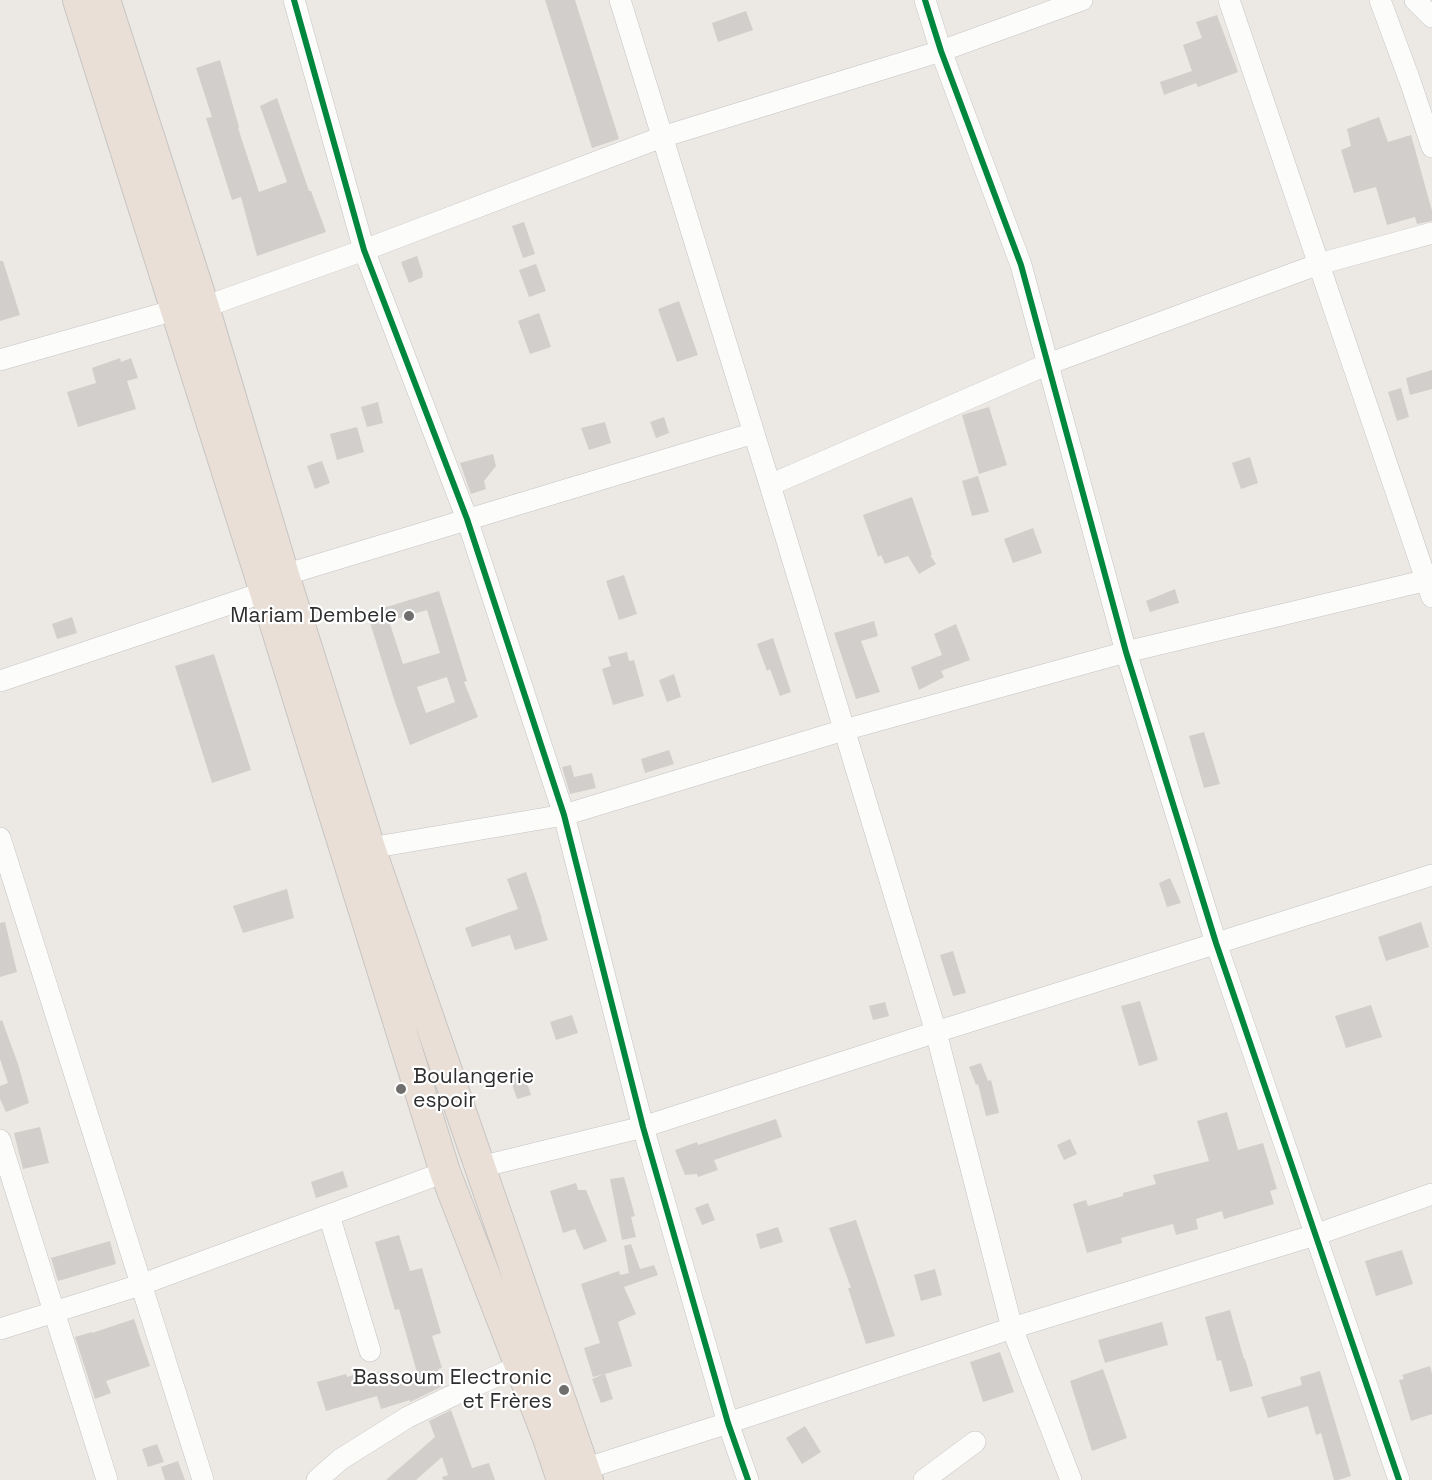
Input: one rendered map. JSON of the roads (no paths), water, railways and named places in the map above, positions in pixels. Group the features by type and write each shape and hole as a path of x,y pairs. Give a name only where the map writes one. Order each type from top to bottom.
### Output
{"highway":[{"path":"78,0 190,308"},
{"path":"105,0 190,308 275,583 445,1172 520,1366 578,1476"},
{"path":"275,583 370,848 480,1167 578,1476"}],"street":[{"path":"294,0 364,250 467,519 564,815 643,1128 728,1423 748,1480"},
{"path":"620,0 936,1032 1012,1328 1071,1480"},
{"path":"925,0 941,51 1020,265 1126,652 1216,943 1399,1480"},
{"path":"0,360 190,308 364,250 662,137 941,51 1082,0"},
{"path":"370,848 564,815 844,730 1126,652 1430,586 1229,0"},
{"path":"1380,0 1432,147"},
{"path":"1415,0 1432,17"},
{"path":"770,485 1048,364 1319,264 1432,233"},
{"path":"0,681 275,583 467,519 754,433"},
{"path":"0,838 203,1480"},
{"path":"480,1167 643,1128 936,1032 1432,875"},
{"path":"0,1140 107,1480"},
{"path":"0,1329 140,1285 445,1172"},
{"path":"578,1476 1012,1328 1315,1235 1432,1194"},
{"path":"329,1215 370,1351"},
{"path":"316,1480 341,1459 408,1417 520,1366"},
{"path":"924,1480 975,1442"}],"place":[{"name":"Mariam Dembele","path":"409,616"},
{"name":"Boulangerie espoir","path":"401,1089"},
{"name":"Bassoum Electronic et Frères","path":"564,1390"}]}
